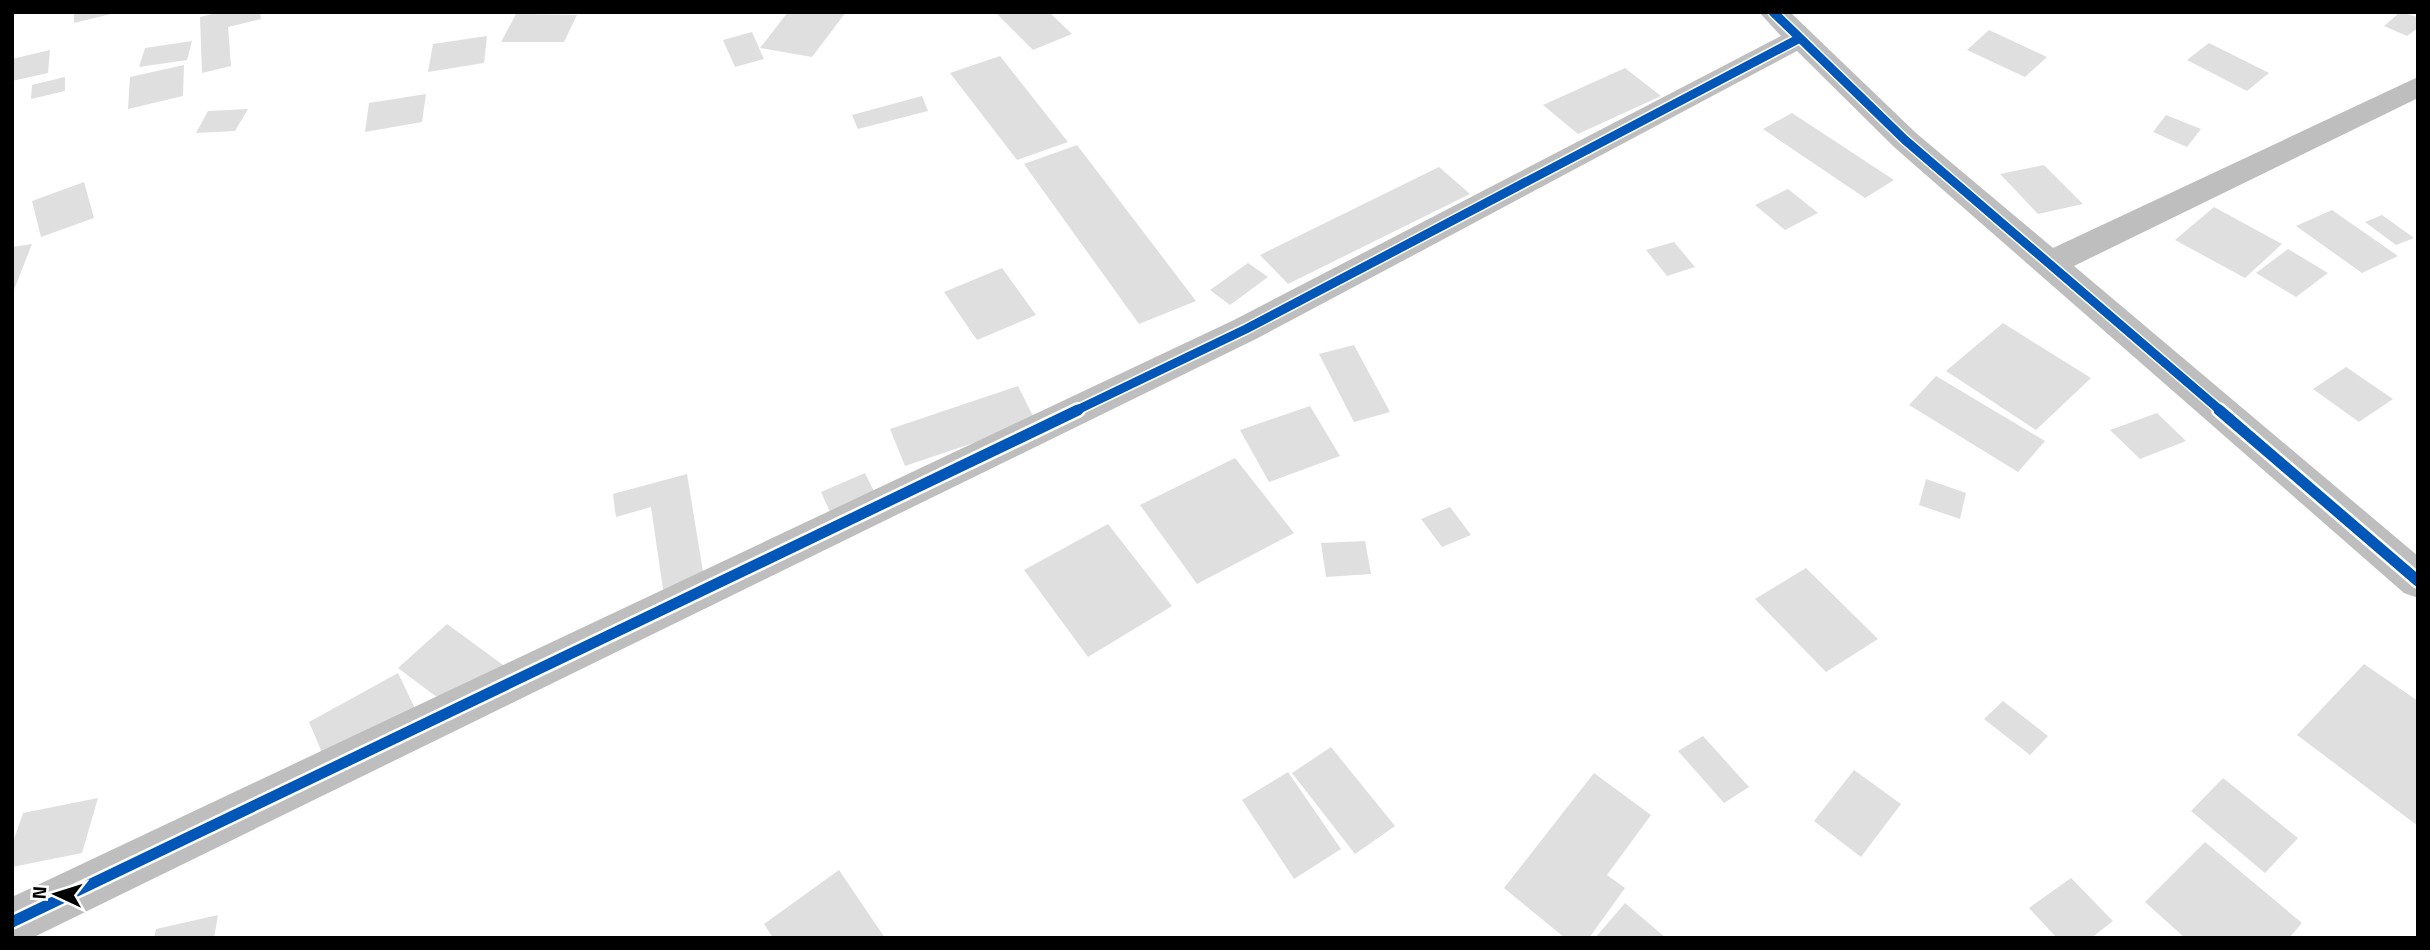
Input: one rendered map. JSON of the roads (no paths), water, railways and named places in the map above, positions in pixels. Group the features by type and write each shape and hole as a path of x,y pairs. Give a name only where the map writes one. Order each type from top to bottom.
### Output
{"street":[{"path":"12,922 1246,329 1787,25 1905,140 2418,581"},
{"path":"2049,264 2418,86"}]}
